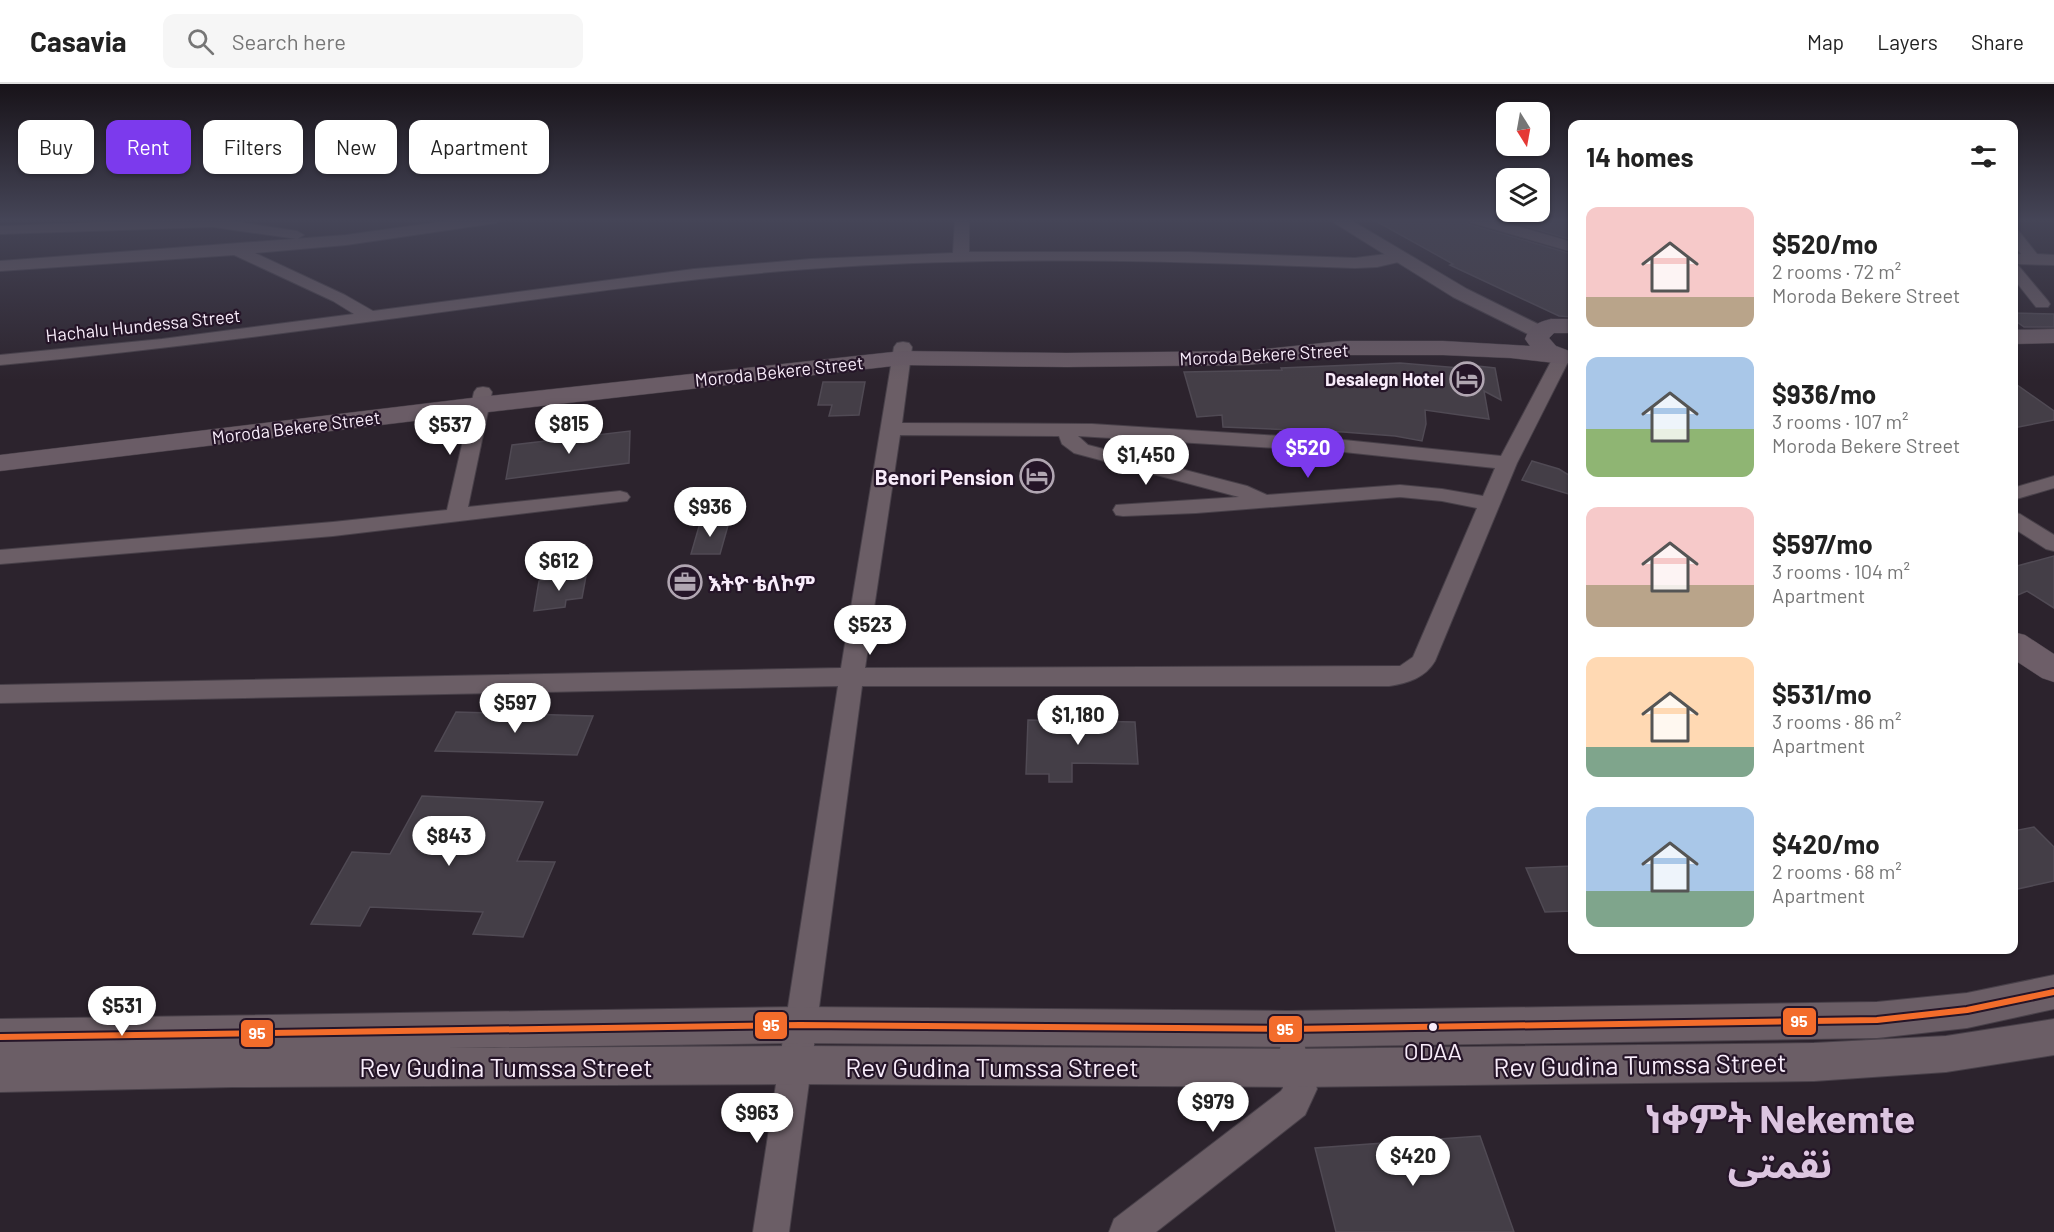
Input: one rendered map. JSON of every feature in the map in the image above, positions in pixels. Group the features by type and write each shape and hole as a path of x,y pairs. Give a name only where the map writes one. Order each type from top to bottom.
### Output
{"highway":[{"name":"Moroda Bekere Street","path":"0,449 903,353 1067,360 1245,353 1339,344 1499,339 1550,330"},
{"path":"1550,330 1537,339 1543,347 1568,358"},
{"path":"2018,336 2054,336"},
{"name":"Moroda Bekere Street","path":"1339,344 1468,348 1568,358"},
{"name":"Moroda Bekere Street","path":"0,463 481,398"}],"main road":[{"path":"2018,627 2054,650"},
{"path":"2018,646 2054,670"}],"street":[{"path":"284,273 372,316"},
{"name":"Hachalu Hundessa Street","path":"0,360 162,344 717,273"},
{"path":"1427,273 1460,293 1550,330"},
{"path":"1448,273 1517,314 1550,330"},
{"path":"2018,273 2048,305"},
{"path":"2023,303 2048,305"},
{"path":"771,1232 852,677 903,353"},
{"path":"0,694 852,677 1377,677 1405,674 1417,668 1423,661 1507,463 1568,360"},
{"path":"456,516 481,398"},
{"path":"890,429 1092,430 1344,446 1507,463"},
{"path":"1068,431 1069,440 1081,449 1240,490 1266,502"},
{"path":"2018,493 2054,482"},
{"path":"1123,510 1266,502 1400,491 1442,495 1489,504"},
{"path":"0,557 333,529 620,496"},
{"path":"2018,522 2054,543"},
{"name":"Rev Gudina Tumssa Street","path":"0,1037 800,1025 1288,1029 1877,1020 1920,1017 1998,1006 2054,992"},
{"path":"1127,1232 1293,1103 1300,1089 1288,1029"},
{"path":"136,1068 156,1034"},
{"name":"Rev Gudina Tumssa Street","path":"0,1072 136,1068 796,1065 1295,1068 1814,1062 1946,1054 2054,1037"}],"building":[{"path":"1466,273 1568,273 1568,317 1559,316"},
{"path":"2018,313 2054,314 2054,327 2024,327 2018,323"},
{"path":"1400,363 1460,368 1460,364 1495,368 1501,400 1484,391 1489,419 1425,410 1426,424 1422,441 1395,436 1343,432 1223,427 1222,415 1197,417 1184,372 1282,370 1281,368"},
{"path":"823,382 865,382 859,415 829,416 832,405 818,405"},
{"path":"2018,386 2054,411 2054,420 2018,427"},
{"path":"630,431 629,463 506,479 512,445"},
{"path":"1532,461 1559,469 1568,475 1568,494 1522,480"},
{"path":"729,522 720,554 691,554 700,523"},
{"path":"2054,556 2054,608 2027,591 2018,595 2018,566"},
{"path":"586,576 582,598 566,600 565,607 534,611 539,581"},
{"path":"456,712 593,716 577,755 435,751"},
{"path":"1028,720 1135,722 1138,764 1072,763 1072,782 1049,782 1049,774 1026,774"},
{"path":"422,796 543,802 517,861 555,862 523,937 473,934 483,912 370,907 360,926 311,924 352,852 390,854"},
{"path":"2034,827 2054,847 2054,881 2018,889 2018,830"},
{"path":"1568,866 1568,911 1545,912 1526,868"},
{"path":"1480,1136 1514,1232 1336,1232 1315,1148"}],"transit line":[{"name":"95","path":"0,1037 800,1025 1288,1029 1877,1020 1967,1010 2010,1003 2054,992"}],"place":[{"name":"Desalegn Hotel","path":"1467,379"},
{"name":"Benori Pension","path":"1037,476"},
{"name":"እትዮ ቴለኮም","path":"685,582"},
{"name":"ODAA","path":"1433,1027"}],"district":[{"name":"ነቀምት Nekemte نقمتى","path":"1780,1140"}]}
